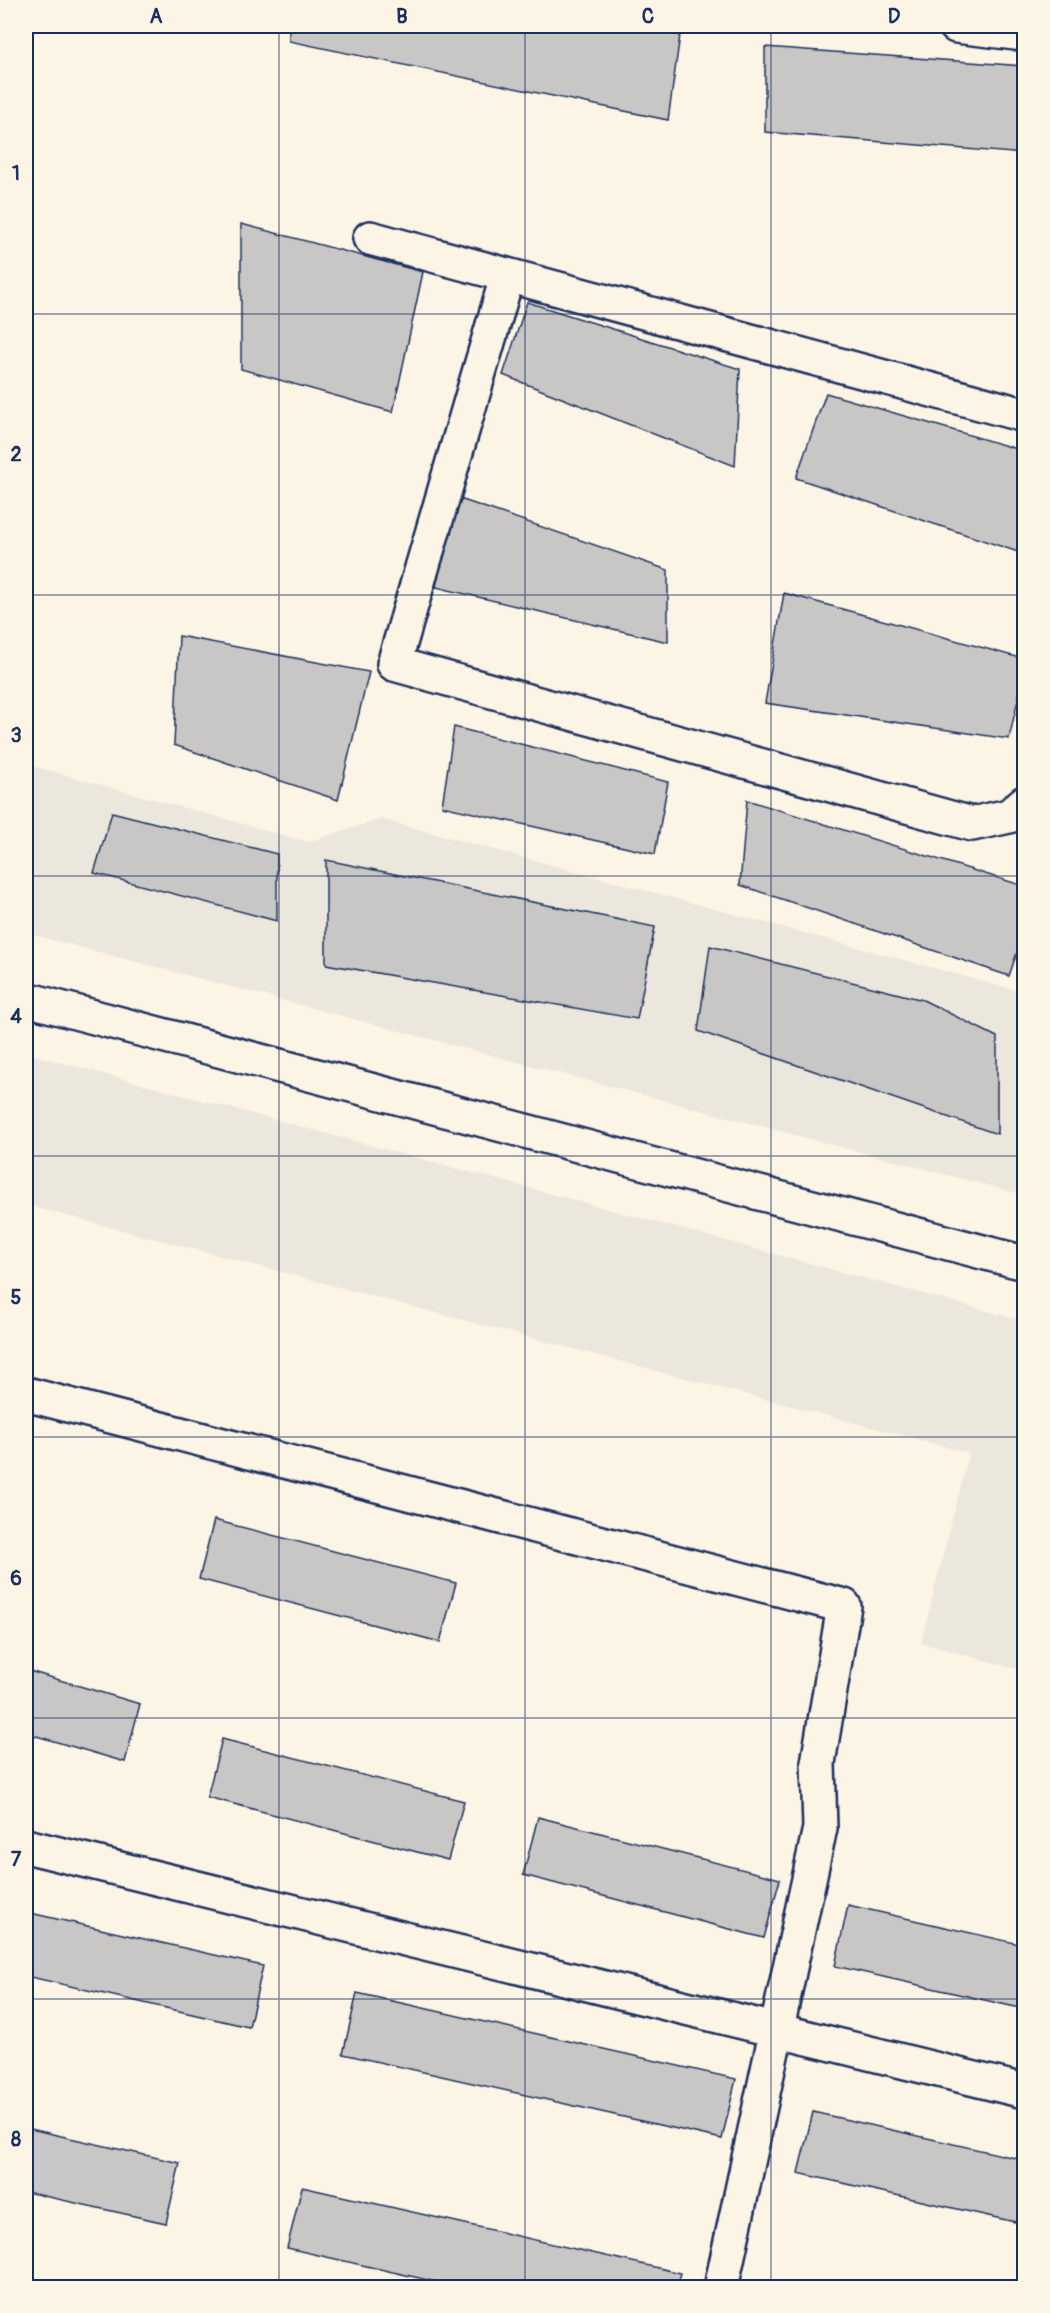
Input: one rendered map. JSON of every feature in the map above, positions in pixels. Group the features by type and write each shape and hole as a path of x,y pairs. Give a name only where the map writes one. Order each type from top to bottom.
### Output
{"street":[{"path":"956,26 1024,34"},
{"path":"370,238 1024,416"},
{"path":"507,277 394,664 972,824 1009,816 1024,803"},
{"path":"26,999 1024,1263"},
{"path":"26,1394 844,1606 818,1763 820,1828 721,2288"},
{"path":"26,1846 1024,2091"}],"shaded area":[{"path":"26,764 308,842 381,819 1015,990 1024,988 1024,1195 26,933"},
{"path":"26,1053 1024,1321 1024,1671 921,1643 969,1453 26,1205"}],"building":[{"path":"289,26 634,26 680,35 668,120 289,41"},
{"path":"765,47 1024,66 1024,154 765,132"},
{"path":"241,224 423,272 393,412 241,369"},
{"path":"527,302 740,369 735,466 503,375"},
{"path":"826,393 1024,451 1024,554 796,478"},
{"path":"454,497 668,570 668,642 436,587"},
{"path":"784,593 1024,659 1024,673 1009,739 765,703"},
{"path":"179,636 369,672 338,800 174,745"},
{"path":"454,727 668,782 655,854 442,806"},
{"path":"747,800 1024,886 1024,932 1009,976 740,885"},
{"path":"112,812 277,854 277,921 94,873"},
{"path":"326,860 655,927 637,1019 326,964"},
{"path":"710,946 923,1000 997,1037 997,1134 698,1031"},
{"path":"214,1520 456,1583 440,1642 199,1579"},
{"path":"26,1670 140,1704 125,1762 26,1733"},
{"path":"222,1739 464,1801 448,1860 207,1797"},
{"path":"538,1817 780,1879 764,1938 523,1875"},
{"path":"848,1905 1024,1945 1024,2009 835,1966"},
{"path":"26,1912 263,1966 249,2027 26,1976"},
{"path":"357,1993 736,2079 722,2139 343,2054"},
{"path":"813,2112 1024,2160 1024,2224 798,2173"},
{"path":"26,2128 180,2163 166,2223 26,2192"},
{"path":"302,2187 681,2273 677,2288 463,2288 287,2248"}]}
